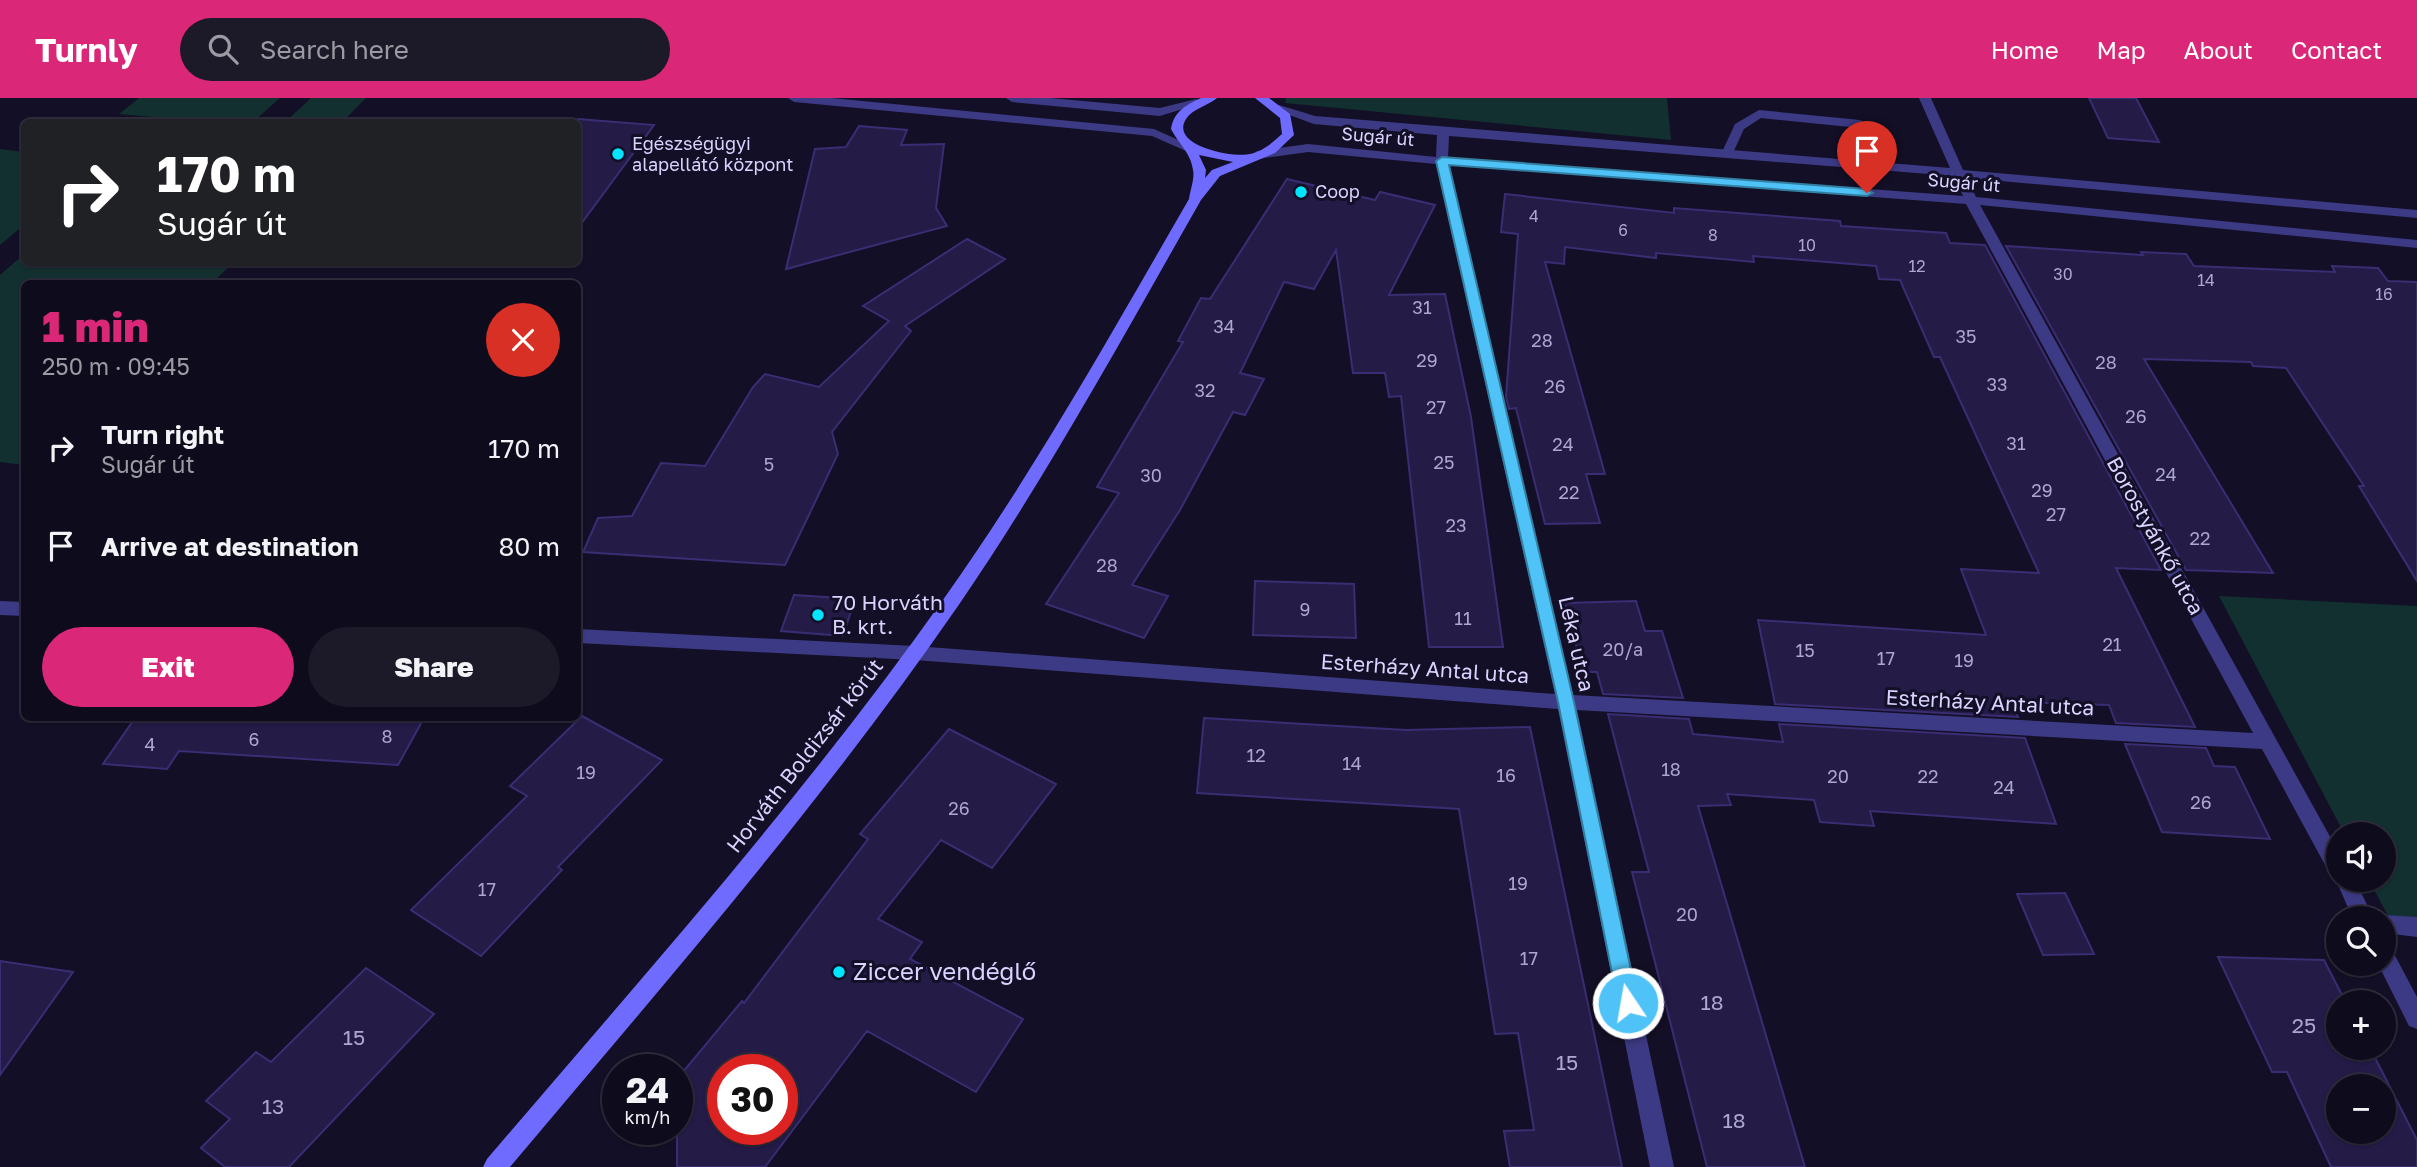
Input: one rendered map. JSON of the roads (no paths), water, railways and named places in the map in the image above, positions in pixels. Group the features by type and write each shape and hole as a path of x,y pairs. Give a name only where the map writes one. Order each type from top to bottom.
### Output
{"street":[{"path":"794,98 1154,133 1221,158 1257,155"},
{"path":"1012,98 1160,112 1211,98"},
{"name":"Borostyánkő utca","path":"1925,98 1974,201 1982,225 2326,848"},
{"path":"1259,99 1279,109"},
{"path":"1195,199 1199,170 1190,148 1182,142 1176,128 1180,114 1196,103"},
{"name":"Sugár út","path":"1279,109 1314,120 1443,132 1959,173 2417,214"},
{"name":"Horváth Boldizsár körút","path":"495,1167 759,852 915,653 988,546 1195,199 1216,173 1270,150 1287,135 1286,117 1279,109"},
{"path":"1727,154 1739,127 1759,114 1860,124"},
{"name":"Léka utca","path":"1443,132 1442,161 1566,702 1662,1167"},
{"name":"Sugár út","path":"1257,155 1308,148 1442,161 1974,201 2417,244"},
{"path":"0,608 21,610"},
{"name":"Esterházy Antal utca","path":"581,636 915,653 1566,702 2269,742"},
{"path":"2396,926 2417,927"},
{"path":"2395,976 2417,1019"}],"place":[{"name":"Egészségügyi alapellátó központ","path":"618,154"},
{"name":"Coop","path":"1301,192"},
{"name":"70 Horváth B. krt.","path":"818,615"},
{"name":"Ziccer vendéglő","path":"839,972"}]}
